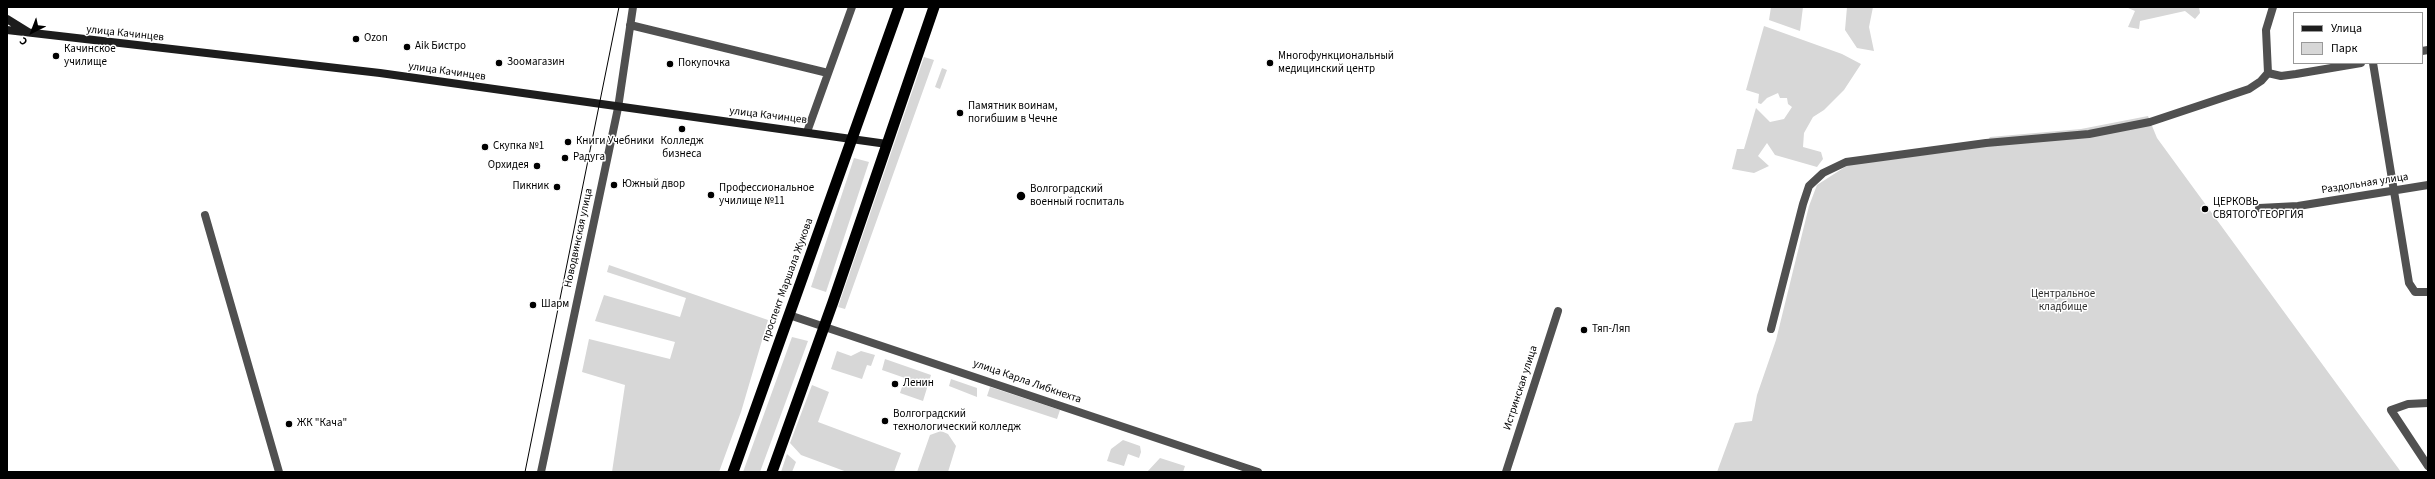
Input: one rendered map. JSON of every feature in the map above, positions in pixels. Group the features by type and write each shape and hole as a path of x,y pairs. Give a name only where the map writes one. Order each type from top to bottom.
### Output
{"highway":[{"name":"проспект Маршала Жукова","path":"733,472 854,138 899,7"},
{"path":"772,472 824,328 934,7"}],"main road":[{"name":"улица Качинцев","path":"7,19 34,35 380,73 618,108 854,138 887,144"},
{"path":"7,30 34,35"}],"street":[{"name":"Новодвинская улица","path":"541,472 618,108 633,7"},
{"path":"807,132 852,7"},
{"path":"1771,330 1803,204 1809,186 1823,173 1846,162 1986,142 2089,134 2150,122 2250,89 2261,82 2268,73 2266,30 2273,7"},
{"path":"630,26 828,73"},
{"path":"2268,73 2281,76 2355,64"},
{"path":"2373,64 2409,283 2415,292 2428,292"},
{"name":"Раздольная улица","path":"2259,208 2298,206 2428,185"},
{"path":"205,215 279,472"},
{"name":"Истринская улица","path":"1506,472 1558,311"},
{"name":"улица Карла Либкнехта","path":"789,315 824,328 897,350 1258,472"},
{"path":"2428,403 2408,404 2391,410 2428,466"}],"green space":[{"path":"1771,7 1803,7 1800,31 1769,20"},
{"path":"1847,7 1873,7 1869,27 1874,51 1857,48 1845,30"},
{"path":"2126,7 2199,7 2200,13 2195,19 2185,11 2140,21 2139,29 2128,27 2135,11"},
{"path":"1764,26 1842,54 1861,64 1844,90 1824,110 1813,117 1804,133 1803,147 1821,152 1823,159 1817,167 1775,155 1767,143 1758,156 1769,166 1754,173 1732,169 1737,149 1744,149 1756,108 1770,122 1784,119 1792,107 1788,104 1787,98 1780,98 1778,93 1767,98 1761,104 1758,103 1759,94 1746,90"},
{"path":"924,57 934,60 845,309 838,307"},
{"path":"942,68 947,70 940,89 935,87"},
{"name":"Центральное кладбище","path":"2148,116 2157,138 2401,472 1717,472 1735,423 1752,421 1757,395 1776,340 1809,206 1817,185 1848,165 1983,147 1990,137 2081,129"},
{"path":"854,158 869,162 826,292 811,287"},
{"path":"609,265 768,320 741,412 719,472 612,472 625,385 582,372 589,339 670,359 675,342 595,321 604,295 680,317 686,298 607,272"},
{"path":"792,337 808,341 760,472 743,472"},
{"path":"837,351 851,356 861,351 875,355 871,366 867,365 862,379 831,369"},
{"path":"885,359 931,375 923,401 900,393 905,378 882,370"},
{"path":"951,379 977,388 977,397 949,386"},
{"path":"812,385 829,392 818,422 901,453 894,472 847,472 801,455 790,443"},
{"path":"990,387 1060,410 1057,419 987,396"},
{"path":"941,431 948,434 956,446 948,472 917,472 930,435"},
{"path":"1123,440 1140,446 1141,452 1139,458 1128,454 1124,466 1107,461 1111,449"},
{"path":"787,454 796,462 792,472 781,472"},
{"path":"1160,458 1185,466 1183,472 1147,472"}],"tram line":[{"path":"525,472 619,7"}],"place":[{"name":"Ozon","path":"356,39"},
{"name":"Aik Бистро","path":"407,47"},
{"name":"Качинское училище","path":"56,56"},
{"name":"Зоомагазин","path":"499,63"},
{"name":"Многофункциональный медицинский центр","path":"1270,63"},
{"name":"Покупочка","path":"670,64"},
{"name":"Памятник воинам, погибшим в Чечне","path":"960,113"},
{"name":"Колледж бизнеса","path":"682,129"},
{"name":"Книги Учебники","path":"568,142"},
{"name":"Скупка №1","path":"485,147"},
{"name":"Радуга","path":"565,158"},
{"name":"Орхидея","path":"537,166"},
{"name":"Южный двор","path":"614,185"},
{"name":"Пикник","path":"557,187"},
{"name":"Профессиональное училище №11","path":"711,195"},
{"name":"Волгоградский военный госпиталь","path":"1021,196"},
{"name":"ЦЕРКОВЬ СВЯТОГО ГЕОРГИЯ","path":"2205,209"},
{"name":"Шарм","path":"533,305"},
{"name":"Тяп-Ляп","path":"1584,330"},
{"name":"Ленин","path":"895,384"},
{"name":"Волгоградский технологический колледж","path":"885,421"},
{"name":"ЖК \"Кача\"","path":"289,424"}]}
